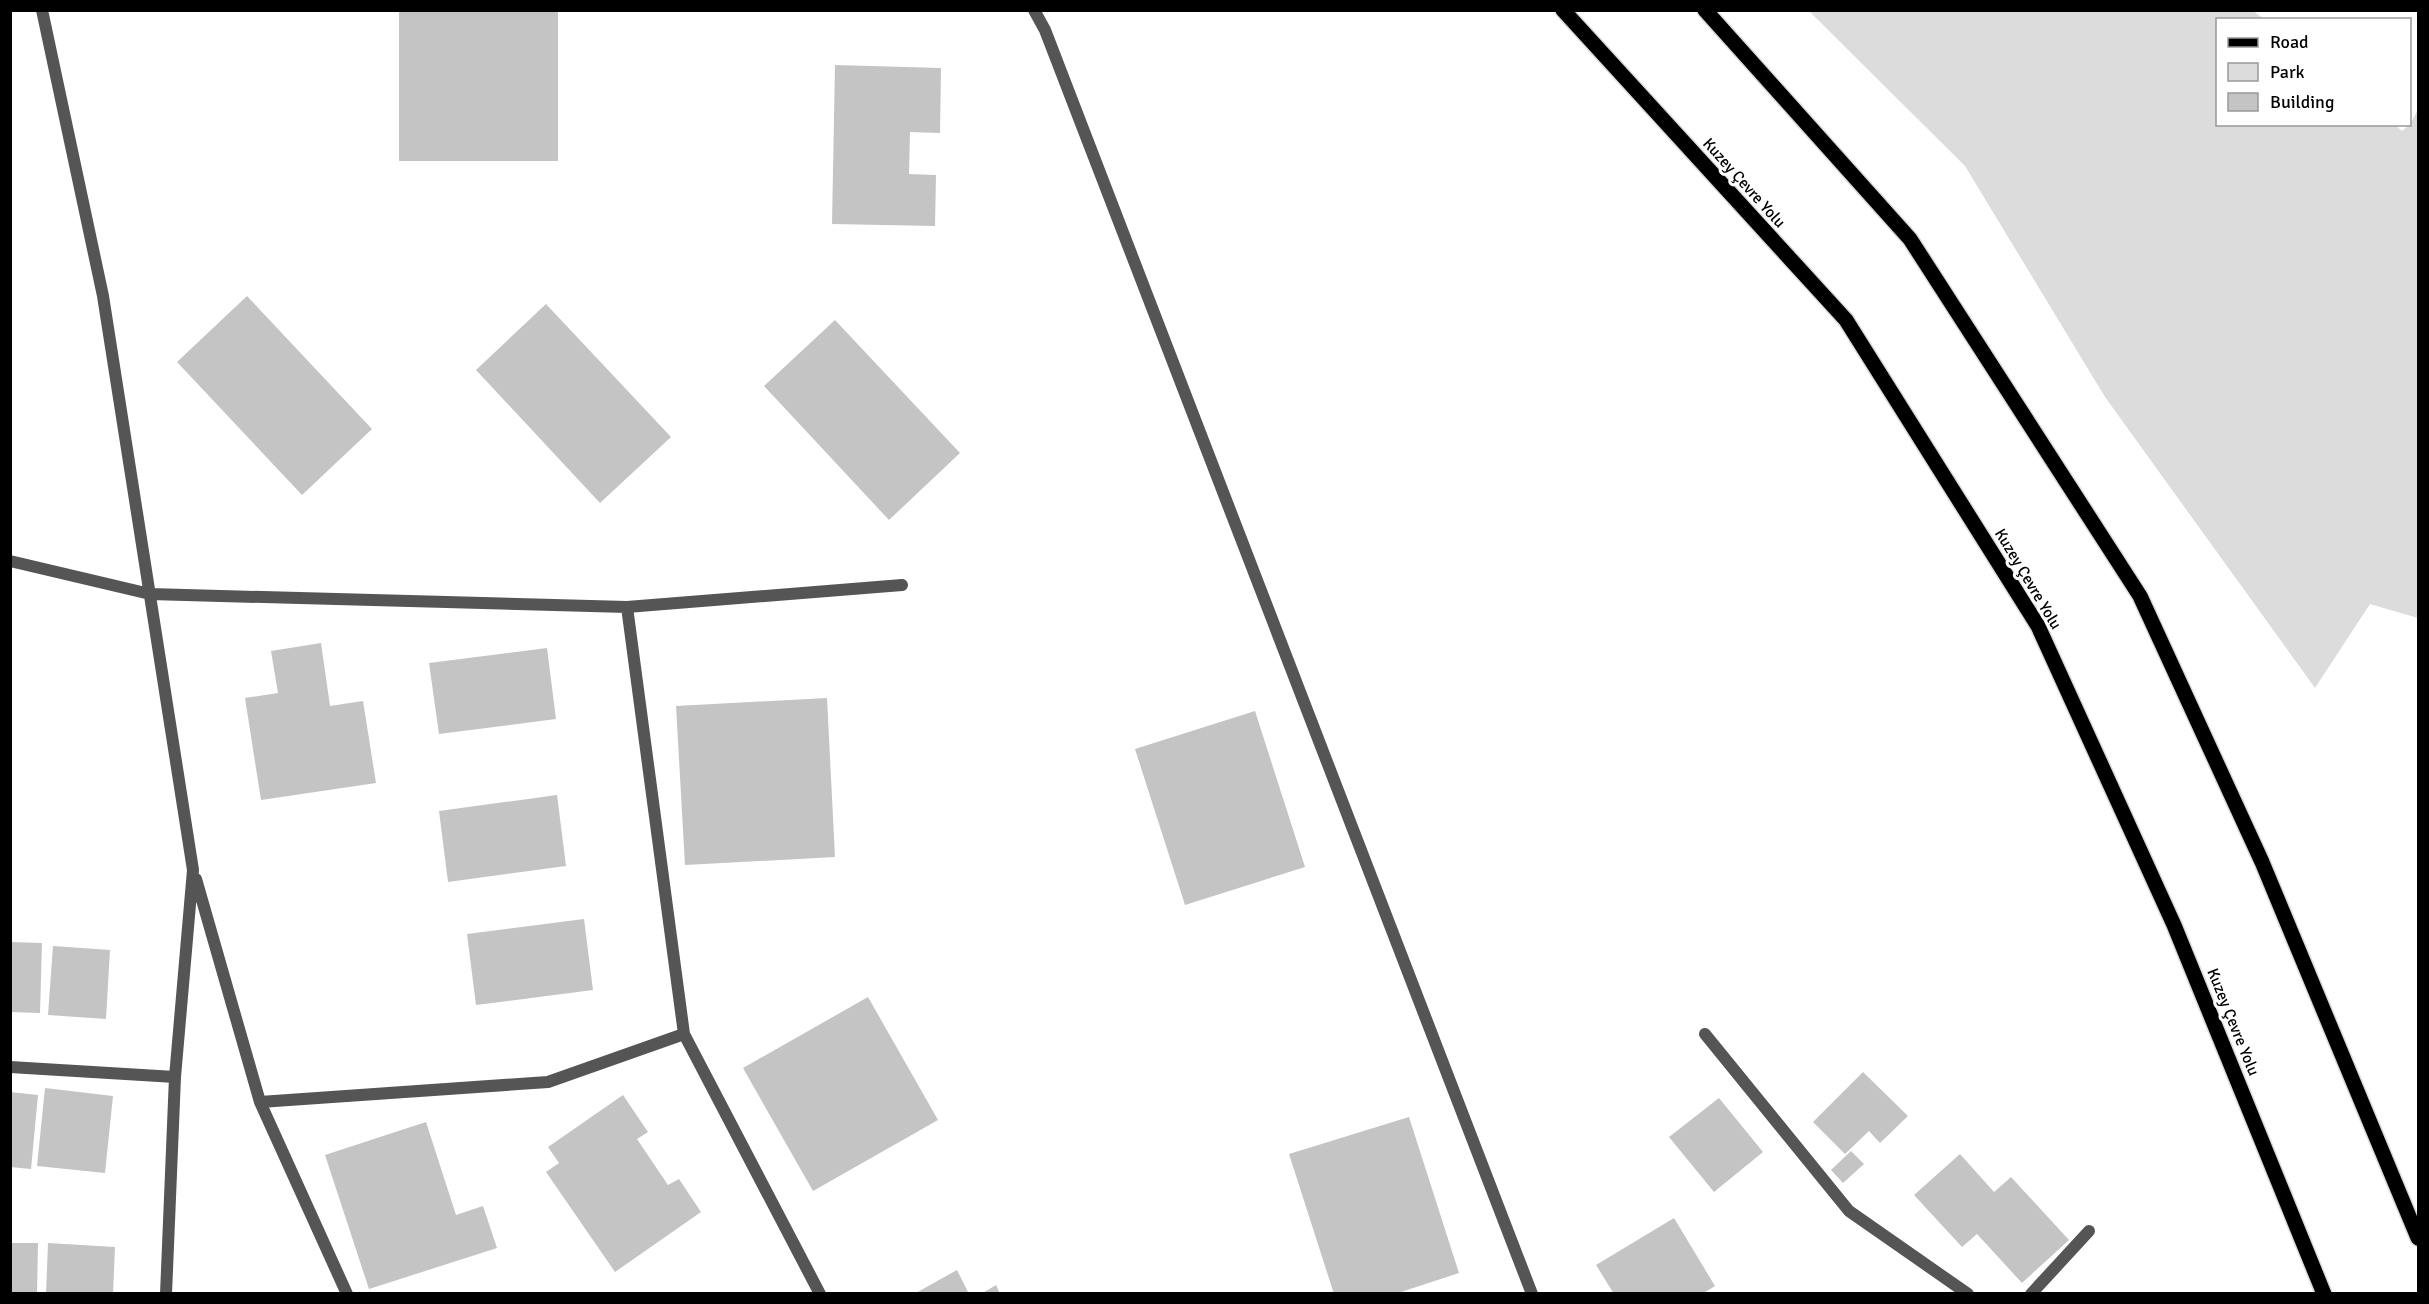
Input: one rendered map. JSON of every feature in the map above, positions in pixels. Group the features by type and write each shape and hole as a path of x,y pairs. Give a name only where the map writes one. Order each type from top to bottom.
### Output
{"main road":[{"name":"Kuzey Çevre Yolu","path":"1563,10 1846,320 2038,626 2174,925 2324,1293"},
{"path":"1705,10 1910,239 2140,596 2262,862 2418,1238"}],"street":[{"path":"42,10 103,296 193,870 260,1102 347,1293"},
{"path":"1034,10 1050,41 1532,1293"},
{"path":"10,561 150,594 627,607 902,585"},
{"path":"627,607 684,1034 820,1293"},
{"path":"166,1293 175,1077 193,870"},
{"path":"260,1102 548,1082 684,1034"},
{"path":"1705,1034 1850,1211 1968,1293"},
{"path":"10,1067 175,1077"},
{"path":"2031,1293 2089,1231"}],"green space":[{"path":"1809,11 2253,11 2263,18 2216,18 2216,126 2396,126 2402,131 2411,126 2418,110 2418,618 2370,604 2315,688 2105,397 1965,166"}],"building":[{"path":"399,10 558,10 558,161 399,161"},
{"path":"835,65 941,68 940,133 910,132 909,174 936,175 935,226 832,224"},
{"path":"247,296 372,429 302,495 177,362"},
{"path":"546,304 671,437 600,503 476,370"},
{"path":"835,320 960,453 889,520 764,386"},
{"path":"321,643 330,706 363,701 376,783 261,800 245,698 278,693 271,651"},
{"path":"547,648 556,719 439,734 429,663"},
{"path":"827,698 835,857 685,865 676,706"},
{"path":"1255,711 1305,867 1185,905 1135,749"},
{"path":"557,795 566,866 448,882 439,811"},
{"path":"584,919 593,990 476,1005 467,934"},
{"path":"10,942 42,943 40,1013 10,1012"},
{"path":"53,946 110,950 106,1019 48,1015"},
{"path":"868,997 938,1120 813,1191 743,1068"},
{"path":"1863,1072 1908,1116 1880,1143 1869,1131 1845,1154 1813,1122"},
{"path":"45,1088 113,1096 105,1173 37,1166"},
{"path":"10,1092 38,1095 31,1169 10,1167"},
{"path":"623,1095 648,1132 637,1139 668,1185 679,1179 701,1212 615,1272 546,1172 559,1163 548,1147"},
{"path":"1719,1098 1763,1152 1714,1192 1669,1137"},
{"path":"1409,1117 1459,1273 1395,1294 1334,1294 1289,1154"},
{"path":"426,1122 456,1215 483,1206 497,1248 369,1289 325,1155"},
{"path":"1851,1151 1864,1164 1843,1183 1831,1170"},
{"path":"1960,1154 1994,1192 2011,1177 2069,1240 2022,1283 1977,1234 1962,1247 1914,1195"},
{"path":"1674,1218 1715,1286 1702,1294 1614,1294 1596,1265"},
{"path":"10,1243 38,1243 37,1294 10,1294"},
{"path":"48,1243 115,1247 113,1294 46,1294"},
{"path":"957,1270 969,1294 914,1294"},
{"path":"996,1285 1000,1294 981,1294"}]}
